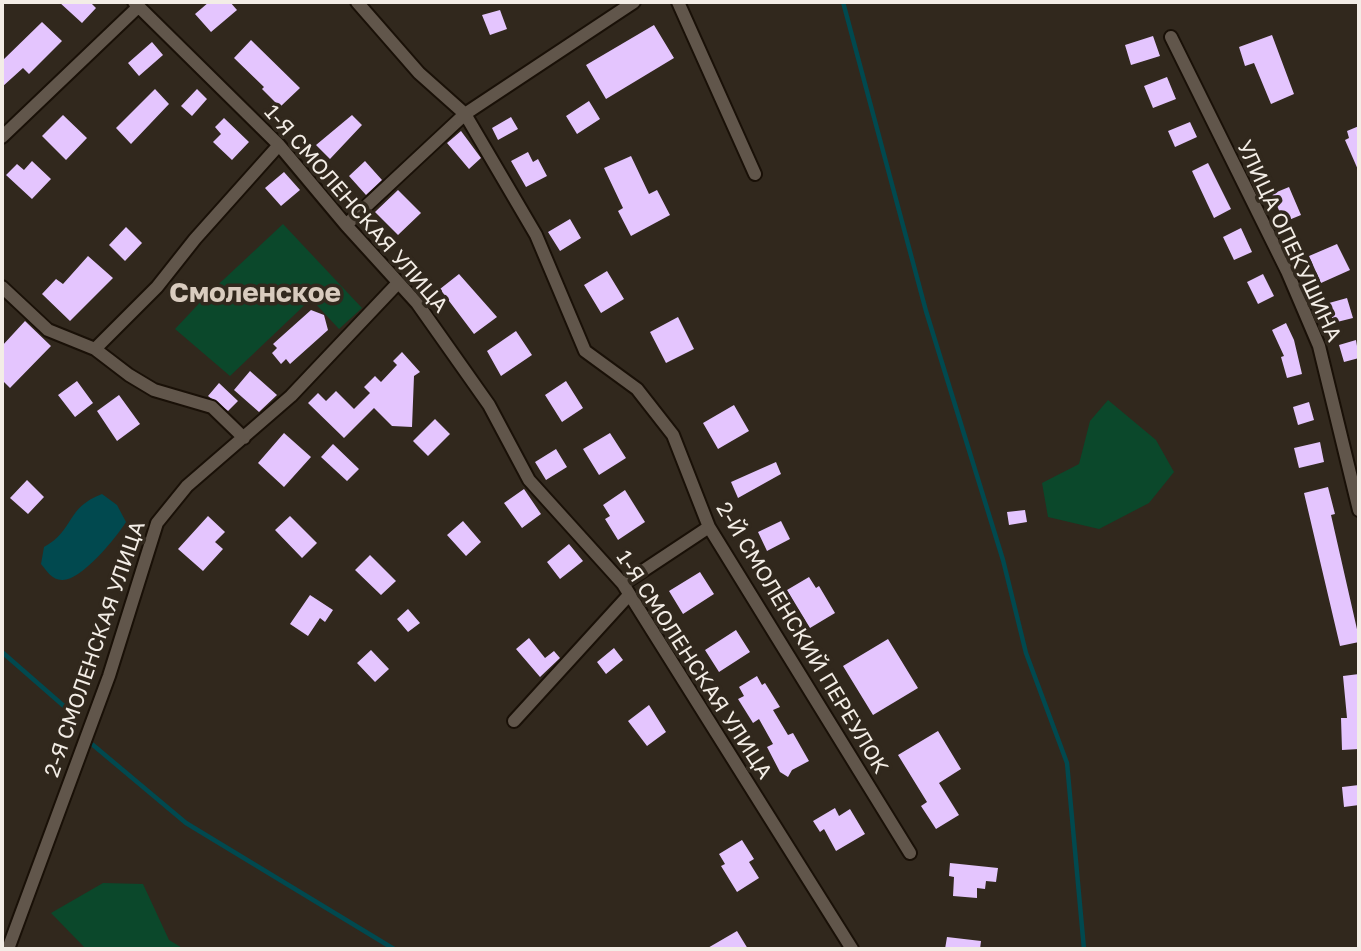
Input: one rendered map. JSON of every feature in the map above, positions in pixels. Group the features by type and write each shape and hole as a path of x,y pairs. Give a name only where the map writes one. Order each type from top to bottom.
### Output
{"street":[{"name":"2-Й СМОЛЕНСКИЙ ПЕРЕУЛОК","path":"357,2 419,73 465,114 536,235 584,351 637,389 673,435 709,527 910,853"},
{"path":"346,226 465,114 634,2"},
{"path":"678,2 755,174"},
{"path":"2,137 136,4"},
{"name":"1-Я СМОЛЕНСКАЯ УЛИЦА","path":"136,4 279,145 346,226 398,283 468,374 489,405 529,480 626,589 852,949"},
{"name":"УЛИЦА ОПЕКУШИНА","path":"1171,37 1287,271 1319,346 1359,510"},
{"path":"95,349 157,288 195,239 279,145"},
{"name":"2-Я СМОЛЕНСКАЯ УЛИЦА","path":"8,949 109,676 157,523 187,486 291,396 398,283"},
{"path":"2,287 48,330 95,349 154,390 212,407 244,438"},
{"path":"514,721 626,589 709,527"}],"green space":[{"path":"283,224 362,308 339,329 311,299 230,376 175,329"},
{"path":"1108,400 1156,440 1174,472 1149,503 1099,529 1048,517 1042,483 1079,464 1090,421"},
{"path":"103,883 143,884 169,940 184,949 86,949 51,913"}],"water":[{"path":"102,494 117,505 126,522 106,548 79,574 62,580 50,575 41,564 44,547 61,534 82,506"}],"building":[{"path":"59,2 90,2 96,8 82,23"},
{"path":"209,2 230,2 237,10 211,32 195,14"},
{"path":"500,10 507,29 490,35 482,15"},
{"path":"42,22 62,41 29,74 23,68 2,87 2,61"},
{"path":"654,25 674,58 606,99 586,65"},
{"path":"1272,35 1294,94 1271,104 1254,63 1245,66 1239,47"},
{"path":"1153,36 1160,56 1131,65 1125,45"},
{"path":"251,40 300,88 280,107 234,58"},
{"path":"152,42 163,55 139,76 128,63"},
{"path":"1167,77 1176,99 1153,108 1144,86"},
{"path":"155,89 169,104 131,144 116,128"},
{"path":"197,89 207,99 192,116 181,106"},
{"path":"589,101 600,119 577,134 566,116"},
{"path":"63,115 87,138 66,160 42,136"},
{"path":"352,115 362,125 330,159 316,145"},
{"path":"511,117 518,129 498,140 492,128"},
{"path":"224,118 249,142 232,160 213,142 221,134 215,127"},
{"path":"1190,122 1197,137 1175,147 1168,131"},
{"path":"1359,126 1359,172 1345,140 1349,138 1347,131"},
{"path":"461,131 481,158 469,169 447,143"},
{"path":"528,152 533,162 538,159 547,176 526,187 511,161"},
{"path":"631,156 649,194 657,190 670,215 631,236 618,211 623,208 604,168"},
{"path":"32,161 51,179 32,199 6,175 17,164 24,170"},
{"path":"365,161 382,180 366,195 349,176"},
{"path":"1208,163 1231,209 1214,218 1192,171"},
{"path":"284,172 300,190 281,206 265,188"},
{"path":"1289,187 1301,215 1284,222 1272,194"},
{"path":"398,190 421,213 398,235 375,212"},
{"path":"570,219 581,238 560,251 548,232"},
{"path":"126,227 142,243 125,261 109,245"},
{"path":"1241,228 1252,252 1234,260 1223,237"},
{"path":"1337,244 1350,270 1321,283 1309,256"},
{"path":"88,256 113,278 70,321 42,294 56,279 63,284"},
{"path":"607,271 624,299 601,313 584,285"},
{"path":"459,274 497,317 474,334 440,289"},
{"path":"1263,274 1274,296 1258,304 1247,282"},
{"path":"1347,298 1353,318 1333,323 1329,303"},
{"path":"311,310 324,315 328,330 290,364 286,359 281,364 272,353 277,348 273,344"},
{"path":"678,317 694,349 666,363 650,332"},
{"path":"25,321 51,346 10,388 2,380 2,346"},
{"path":"1286,323 1294,340 1302,374 1287,378 1281,357 1284,356 1272,330"},
{"path":"516,331 532,355 501,376 487,351"},
{"path":"1356,340 1359,358 1344,362 1339,345"},
{"path":"402,352 420,372 414,376 412,427 392,426 374,408 344,438 308,403 318,393 326,401 336,391 354,409 370,393 364,387 375,376 381,382 397,365 393,361"},
{"path":"250,371 277,395 259,412 234,390"},
{"path":"77,381 93,403 75,417 58,395"},
{"path":"566,381 583,408 562,422 545,395"},
{"path":"219,383 238,401 228,411 208,396"},
{"path":"119,395 140,424 117,441 97,411"},
{"path":"1309,402 1314,420 1298,425 1293,407"},
{"path":"734,405 749,431 718,449 703,423"},
{"path":"435,419 450,434 428,456 413,441"},
{"path":"284,433 311,457 284,487 258,463"},
{"path":"610,433 626,458 599,475 583,449"},
{"path":"1320,442 1324,462 1299,468 1294,448"},
{"path":"333,444 359,469 347,481 321,457"},
{"path":"556,449 567,467 546,480 535,462"},
{"path":"776,462 781,474 738,498 731,482"},
{"path":"27,480 44,497 28,514 10,498"},
{"path":"1328,487 1335,514 1331,515 1359,638 1359,642 1340,646 1304,493"},
{"path":"524,489 541,514 522,528 504,503"},
{"path":"625,490 645,522 618,540 605,519 610,516 603,505"},
{"path":"1025,510 1027,522 1009,525 1007,512"},
{"path":"208,516 225,532 215,542 223,549 203,571 178,549"},
{"path":"290,516 317,543 302,558 275,530"},
{"path":"463,521 481,542 466,556 447,535"},
{"path":"781,521 790,539 767,551 758,532"},
{"path":"569,544 583,561 560,579 547,562"},
{"path":"370,555 396,581 381,595 355,570"},
{"path":"700,572 714,594 683,614 669,591"},
{"path":"809,577 816,588 819,586 835,613 810,628 787,590"},
{"path":"310,595 333,610 325,622 320,618 308,636 290,624"},
{"path":"408,609 420,623 408,632 397,619"},
{"path":"736,630 750,652 719,672 705,650"},
{"path":"529,638 545,658 554,651 560,658 540,677 516,649"},
{"path":"888,639 918,688 873,715 843,666"},
{"path":"614,648 623,660 606,674 597,662"},
{"path":"371,650 389,669 375,682 357,663"},
{"path":"1359,674 1359,749 1342,750 1341,718 1347,718 1343,676"},
{"path":"757,676 762,685 765,683 780,707 773,710 788,735 793,733 809,761 792,770 788,777 780,772 767,747 773,744 759,719 753,723 738,699 744,696 739,687"},
{"path":"649,705 666,732 647,746 628,721"},
{"path":"938,731 961,769 939,783 959,815 936,829 921,806 927,802 898,755"},
{"path":"1359,785 1359,805 1344,807 1342,787"},
{"path":"835,808 839,816 850,809 865,834 836,851 824,829 820,832 813,821"},
{"path":"742,840 754,859 749,862 759,878 737,892 721,866 725,864 719,854"},
{"path":"950,863 998,868 996,882 986,881 985,889 977,888 977,898 953,896 954,877 949,876"},
{"path":"737,931 748,949 706,949"},
{"path":"947,937 981,941 980,949 945,949"}],"waterway":[{"path":"843,2 926,311 1003,560 1026,653 1067,763 1084,949"},
{"path":"2,652 73,714"},
{"path":"93,745 186,823 394,949"}],"district":[{"name":"Смоленское","path":"255,293"}]}
